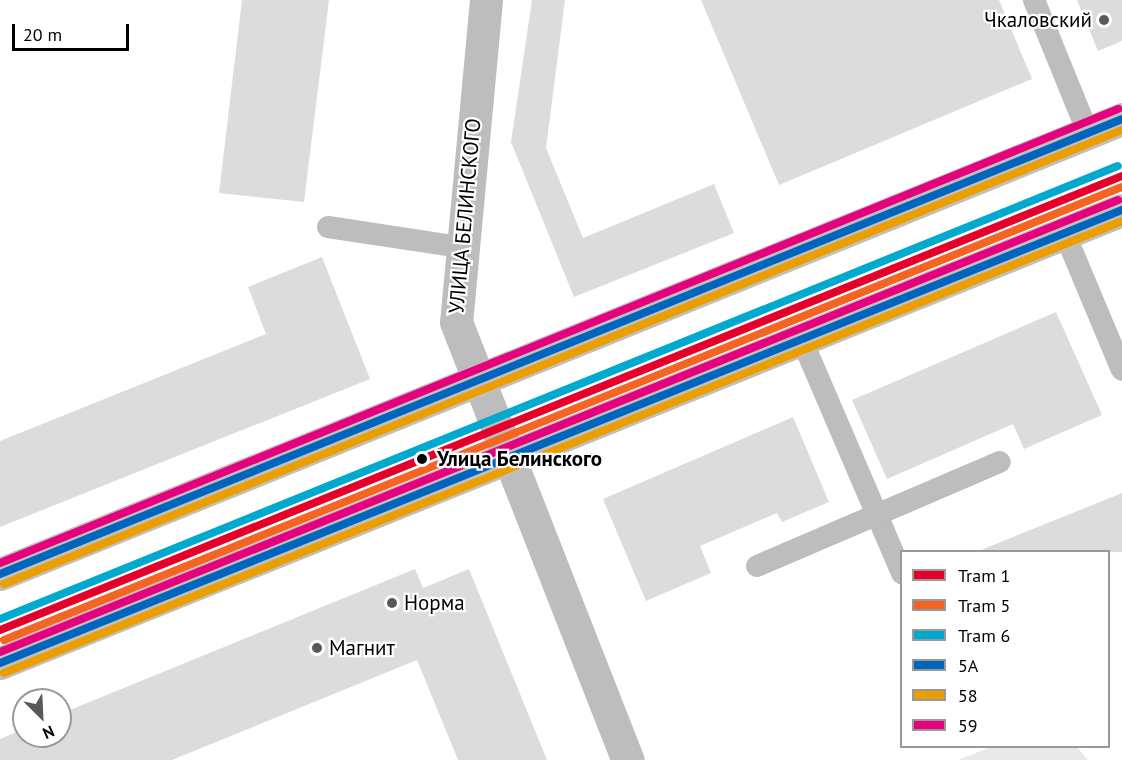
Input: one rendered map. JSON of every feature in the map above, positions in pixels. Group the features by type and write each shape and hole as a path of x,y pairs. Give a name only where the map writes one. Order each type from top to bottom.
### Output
{"main road":[{"path":"0,574 1122,119"},
{"path":"0,663 1122,210"}],"street":[{"name":"УЛИЦА БЕЛИНСКОГО","path":"486,0 460,247 456,322 477,381 628,760"}],"lane":[{"path":"1034,0 1088,133"},
{"path":"327,227 460,247"},
{"path":"1065,234 1122,370"},
{"path":"802,340 900,568"},
{"path":"757,566 1000,462"}],"shaded area":[{"path":"988,748 1078,748 1088,760 958,760"}],"building":[{"path":"242,0 329,0 304,202 219,193"},
{"path":"532,0 565,0 546,148 583,238 714,184 734,233 574,297 511,142"},
{"path":"701,0 999,0 1032,79 779,185"},
{"name":"Чкаловский","path":"1077,0 1122,0 1122,41 1098,51"},
{"path":"322,257 370,379 0,527 0,441 266,334 248,287"},
{"path":"1056,312 1102,415 1024,449 1013,424 887,479 852,400"},
{"path":"793,417 829,502 782,522 777,513 700,546 711,573 646,601 603,499"},
{"path":"1122,493 1122,552 1110,552 1110,550 981,550"},
{"path":"415,569 423,588 469,569 547,760 458,760 417,660 172,760 0,760 0,739 12,734 12,748 72,748 72,709"}],"tram line":[{"name":"6","path":"0,619 1118,166"},
{"name":"1","path":"0,630 1122,176"},
{"name":"5","path":"4,640 1122,187"}],"transit line":[{"name":"59","path":"0,563 1118,109"},
{"name":"5А","path":"0,574 1122,119"},
{"name":"58","path":"4,584 1122,130"},
{"name":"59","path":"0,652 1118,200"},
{"name":"5А","path":"0,663 1122,210"},
{"name":"58","path":"4,673 1122,221"}],"place":[{"name":"Чкаловский","path":"1104,20"},
{"name":"Улица Белинского","path":"422,459"},
{"name":"Норма","path":"392,603"},
{"name":"Магнит","path":"317,648"}]}
